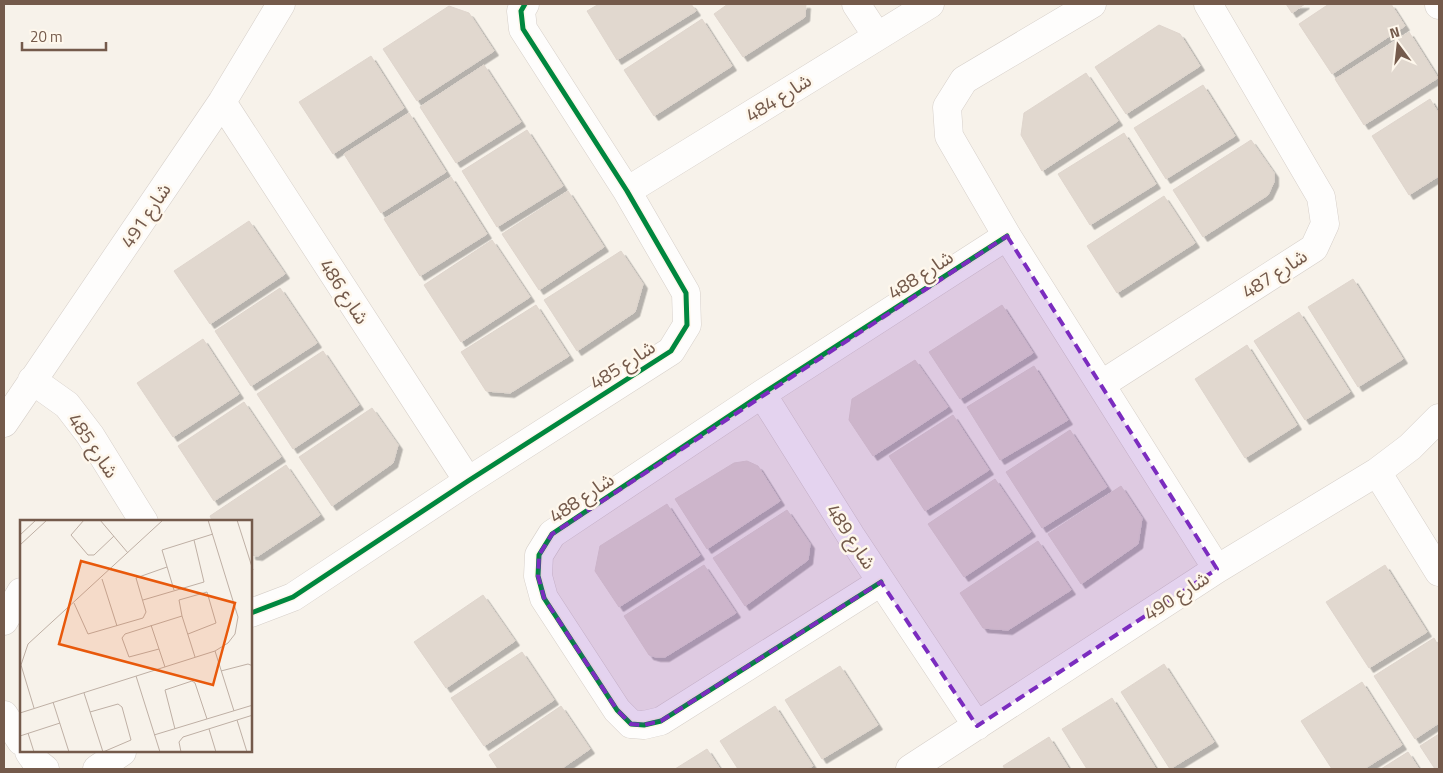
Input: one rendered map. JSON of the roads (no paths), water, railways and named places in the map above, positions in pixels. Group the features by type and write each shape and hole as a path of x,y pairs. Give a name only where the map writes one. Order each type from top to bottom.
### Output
{"street":[{"name":"شارع 491","path":"4,423 222,102 281,4"},
{"name":"شارع 485","path":"252,613 292,597 671,351 687,325 686,293 627,191 523,29 521,11 525,4"},
{"path":"856,4 876,36"},
{"name":"شارع 484","path":"627,191 930,4"},
{"path":"1092,4 964,80 946,107 949,136 1007,236 1217,569"},
{"name":"شارع 487","path":"1102,384 1314,248 1325,224 1321,197 1208,4"},
{"name":"شارع 486","path":"222,102 468,481"},
{"name":"شارع 488","path":"882,582 661,721 644,726 630,724 617,710 544,598 538,576 539,555 552,534 762,394 1007,236"},
{"name":"شارع 485","path":"32,380 67,405 90,436 143,520"},
{"name":"شارع 489","path":"762,394 977,726"},
{"name":"شارع 490","path":"910,769 1217,569 1377,472 1410,447 1439,418"},
{"path":"1377,472 1439,572"},
{"path":"4,599 20,591"},
{"path":"4,621 20,592"},
{"path":"4,715 20,739"},
{"path":"30,753 36,762 45,769"},
{"path":"97,769 121,753"}]}
